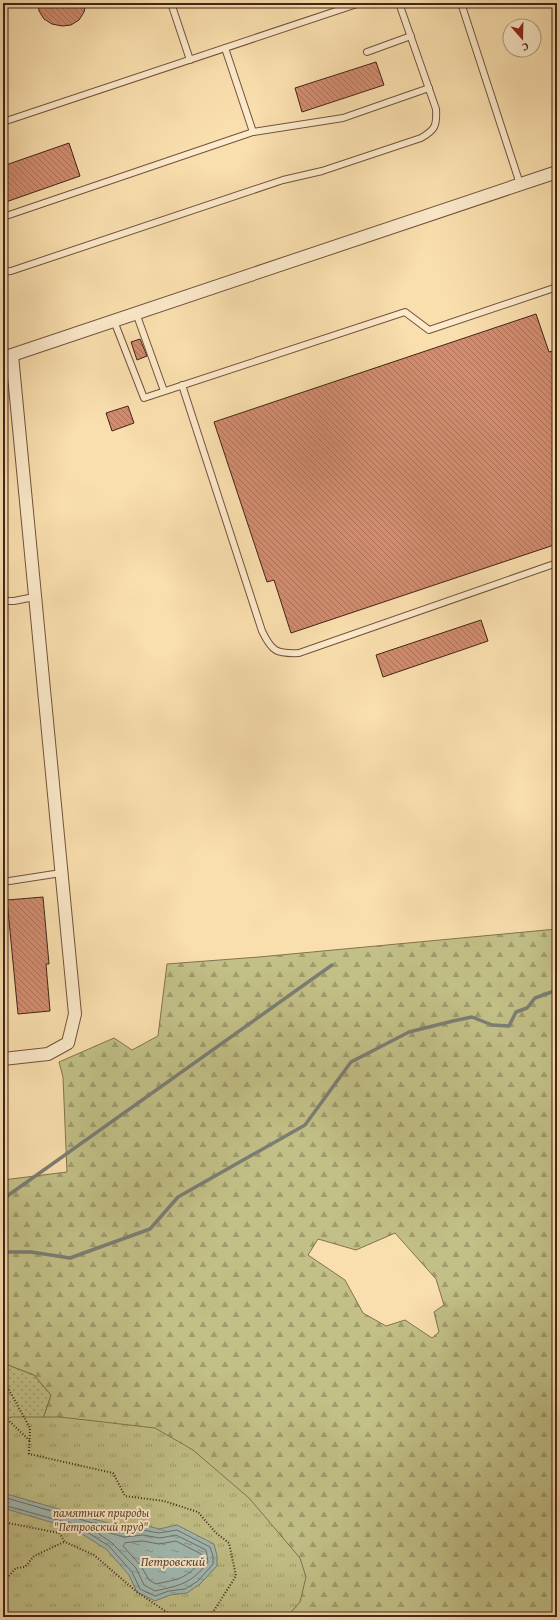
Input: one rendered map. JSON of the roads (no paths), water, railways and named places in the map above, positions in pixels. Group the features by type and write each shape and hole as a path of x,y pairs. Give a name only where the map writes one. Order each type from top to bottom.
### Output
{"street":[{"path":"3,1059 48,1054 68,1043 74,1014 34,597 7,357 557,172"}],"lane":[{"path":"171,3 190,60"},
{"path":"3,122 360,3"},
{"path":"3,272 11,271 283,180 322,171 421,138 432,132 437,122 436,109 399,3"},
{"path":"461,3 520,184"},
{"path":"367,52 411,36"},
{"path":"225,48 253,132"},
{"path":"3,217 253,132 343,118 429,88"},
{"path":"114,321 144,398 405,312 429,330 557,287"},
{"path":"136,314 164,391"},
{"path":"182,385 262,631 269,645 282,654 299,653 557,563"},
{"path":"3,601 14,601 34,597"},
{"path":"3,882 61,873"}],"water":[{"name":"Петровский","path":"3,1493 125,1528 144,1525 159,1529 177,1525 214,1544 217,1556 217,1566 200,1584 187,1593 170,1595 155,1601 137,1592 129,1575 106,1549 74,1529 3,1508"}],"waterway":[{"path":"3,1199 332,965"},
{"path":"3,1252 31,1252 70,1258 150,1229 178,1197 305,1125 351,1062 409,1032 453,1021 472,1017 492,1025 509,1026 516,1012 527,1008 535,998 557,990"}],"park label":[{"name":"памятник природы \"Петровский пруд\"","path":"101,1520"}]}
